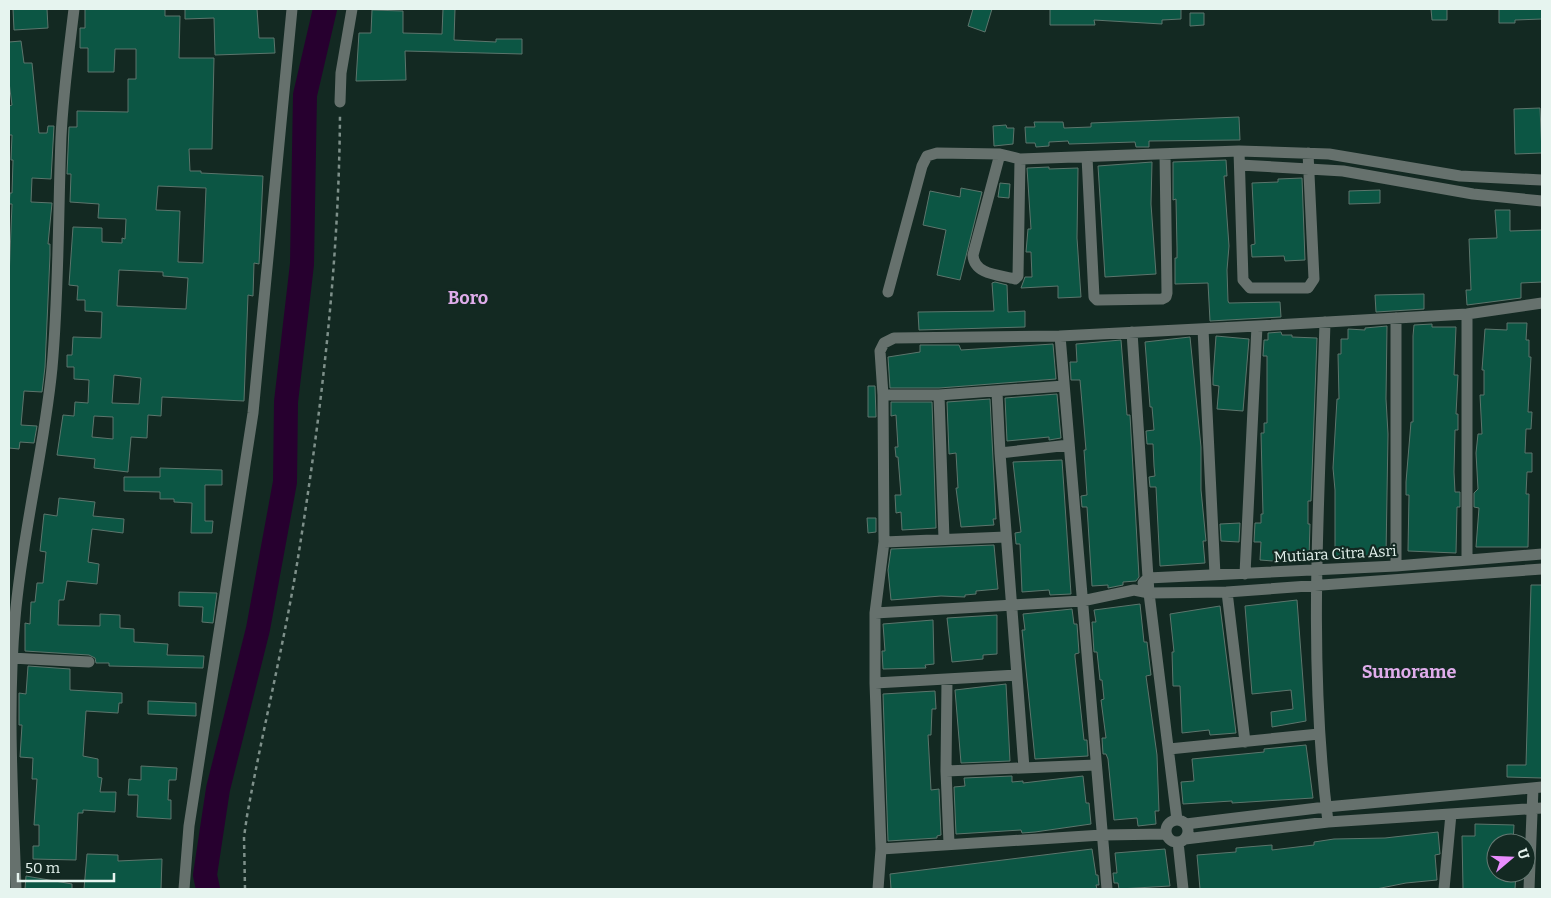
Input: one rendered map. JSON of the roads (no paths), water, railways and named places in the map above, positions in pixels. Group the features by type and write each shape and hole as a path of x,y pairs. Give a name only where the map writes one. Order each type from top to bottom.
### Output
{"street":[{"path":"16,889 10,728 11,658 15,615 42,445 52,368 56,306 61,133 74,9"},
{"path":"184,889 189,826 253,412 292,9"},
{"path":"340,102 341,73 352,9"},
{"path":"1239,151 1243,280 1250,288 1308,288 1314,279 1308,153"},
{"path":"888,292 925,158 937,153 1000,154 1020,159 1239,151 1308,153 1330,154 1460,176 1542,180"},
{"path":"1000,154 973,255 976,266 982,270 1015,279 1018,276 1020,159"},
{"path":"1086,157 1094,297 1097,300 1162,299 1166,297 1167,293 1165,154"},
{"path":"1240,165 1343,171 1473,194 1542,201"},
{"path":"878,889 881,849 875,683 875,613 884,542 883,395 880,351 884,343 889,340 1060,336 1467,314 1542,303"},
{"path":"1467,314 1467,559"},
{"path":"1396,318 1396,566"},
{"path":"1325,322 1316,584 1319,734 1328,822"},
{"path":"1245,574 1257,326"},
{"path":"1203,329 1215,575"},
{"path":"1132,332 1149,593 1169,749 1182,822 1189,829 1182,841 1183,889"},
{"path":"1060,336 1107,889"},
{"path":"883,395 939,395 1064,386"},
{"path":"997,392 1024,768"},
{"path":"939,395 944,539"},
{"path":"1000,453 1069,445"},
{"path":"884,542 1006,536"},
{"name":"Mutiara Citra Asri","path":"1134,590 1148,578 1396,566 1542,554"},
{"name":"Mutiara Citra Asri","path":"875,613 1082,601 1134,590 1149,593 1228,592 1316,584 1542,569"},
{"path":"1228,592 1245,742"},
{"path":"11,658 90,662"},
{"path":"875,683 1017,675"},
{"path":"947,679 946,772 949,844"},
{"path":"1169,749 1319,734"},
{"path":"946,772 1096,765"},
{"path":"1166,834 1169,823 1538,788 1530,889"},
{"path":"1166,834 1171,840 1182,841 1328,822 1537,808"},
{"path":"1444,889 1451,814"},
{"path":"881,849 1102,835 1166,834"}],"waterway":[{"path":"208,889 205,875 218,789 258,629 285,482 286,402 302,264 305,95 325,9"}],"district":[{"name":"Boro","path":"468,298"},
{"name":"Sumorame","path":"1409,672"}]}
